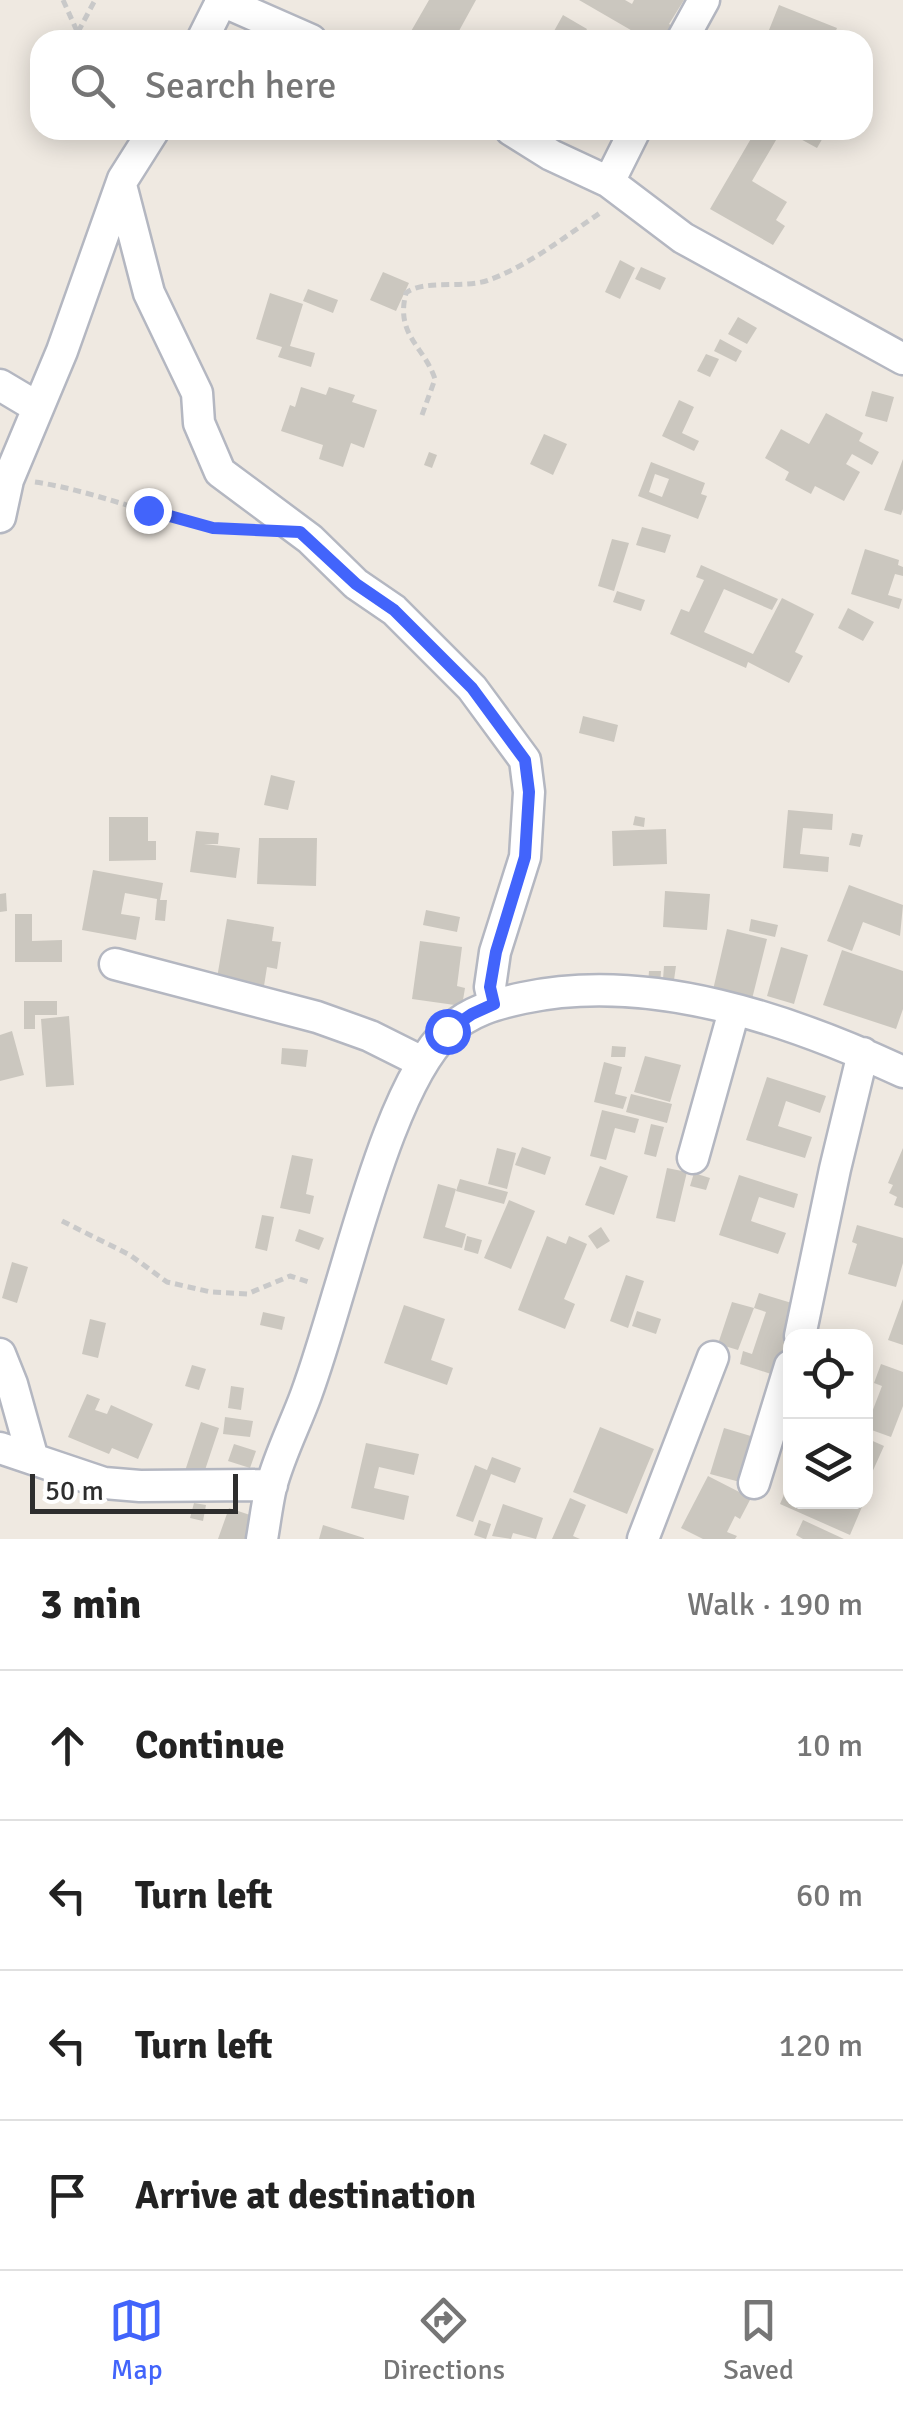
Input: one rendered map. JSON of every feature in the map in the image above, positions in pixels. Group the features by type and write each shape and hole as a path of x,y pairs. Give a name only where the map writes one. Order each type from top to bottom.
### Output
{"street":[{"path":"207,30 221,0 288,30"},
{"path":"688,30 704,0"},
{"path":"0,517 4,478 62,351 121,186 148,140"},
{"path":"526,140 617,188 683,238 903,359"},
{"path":"617,188 632,140"},
{"path":"121,186 149,293 197,392 203,438 220,472 310,539 356,584 394,610 472,688 525,760 529,792 525,857 496,952 490,987 494,1004"},
{"path":"0,385 37,407"},
{"path":"115,964 318,1017 370,1036 422,1062"},
{"path":"262,1539 272,1486 311,1380 368,1194 422,1062 447,1031 494,1004 592,988 680,999 734,1012 863,1054 903,1072"},
{"path":"693,1158 734,1012"},
{"path":"802,1329 863,1054"},
{"path":"0,1354 33,1459"},
{"path":"643,1539 713,1357"},
{"path":"754,1483 783,1389"},
{"path":"0,1448 104,1483 272,1486"}],"path":[{"path":"62,0 77,30"},
{"path":"82,30 95,0"},
{"path":"422,415 435,379 408,338 403,302 406,293 422,286 456,287 498,277 617,188"},
{"path":"4,478 106,497 213,528 254,532"},
{"path":"62,1221 130,1255 167,1282 210,1292 246,1294 290,1276 338,1294"}],"building":[{"path":"429,0 476,0 460,30 412,30"},
{"path":"579,0 625,0 632,4 634,0 684,0 669,24 675,30 631,30"},
{"path":"779,5 837,28 836,30 769,30"},
{"path":"563,15 587,29 586,30 555,30"},
{"path":"750,140 776,140 752,181 787,202 776,220 785,226 773,245 710,209"},
{"path":"802,140 822,140 817,148"},
{"path":"620,260 635,268 620,299 605,292"},
{"path":"641,267 666,278 660,290 635,279"},
{"path":"383,272 409,283 396,311 370,300"},
{"path":"308,289 338,300 333,313 303,301"},
{"path":"270,293 303,304 290,346 315,353 311,367 278,357 282,347 256,339"},
{"path":"738,317 757,328 747,344 728,334"},
{"path":"720,339 742,351 736,362 714,351"},
{"path":"706,354 719,359 710,377 697,371"},
{"path":"301,387 326,395 329,387 355,395 352,402 377,410 364,448 351,443 343,467 319,459 323,445 281,431"},
{"path":"872,391 894,397 887,422 865,416"},
{"path":"679,400 694,407 682,433 699,441 694,451 662,436"},
{"path":"826,413 863,433 859,441 879,452 872,465 852,454 846,464 860,472 844,501 815,486 811,494 785,480 789,472 765,458 781,429 809,444"},
{"path":"544,434 567,444 553,475 530,464"},
{"path":"429,452 437,455 432,468 424,465"},
{"path":"903,459 903,509 901,515 884,510"},
{"path":"651,462 705,483 701,494 707,496 698,519 638,496","holes":["655,474 669,479 662,497 649,492"]},
{"path":"642,527 671,535 665,553 636,545"},
{"path":"612,539 629,543 614,591 598,586"},
{"path":"865,549 899,560 898,565 903,567 903,576 895,574 888,595 902,599 899,609 851,594"},
{"path":"701,565 778,599 772,610 724,589 704,632 753,654 782,598 814,614 795,652 803,656 789,683 748,662 746,668 670,634 681,609 689,612 704,580 696,577"},
{"path":"617,591 645,600 641,611 613,602"},
{"path":"848,608 874,622 863,641 838,628"},
{"path":"583,716 618,725 614,742 579,733"},
{"path":"271,775 295,781 288,810 264,805"},
{"path":"788,810 833,814 832,830 803,828 800,854 829,857 828,872 783,868"},
{"path":"635,816 645,818 644,827 633,825"},
{"path":"109,817 148,817 148,841 156,841 156,860 109,861"},
{"path":"666,829 667,864 613,866 612,831"},
{"path":"196,831 219,833 218,844 204,844 240,848 236,878 190,872"},
{"path":"852,833 863,835 860,847 849,845"},
{"path":"259,838 317,838 316,886 257,884"},
{"path":"93,870 163,883 160,900 167,900 165,921 155,920 157,899 125,893 121,914 140,917 136,940 82,930"},
{"path":"849,885 903,905 900,936 863,922 852,951 827,941"},
{"path":"665,891 710,894 707,930 663,927"},
{"path":"6,893 7,911 0,912 0,894"},
{"path":"426,910 460,917 457,932 423,925"},
{"path":"15,914 32,914 32,941 62,940 62,962 15,962"},
{"path":"227,919 274,927 272,941 281,942 277,969 267,967 264,986 217,978"},
{"path":"751,919 778,925 775,937 749,931"},
{"path":"727,929 767,939 752,999 713,990"},
{"path":"420,941 462,947 457,986 465,988 462,1006 412,999"},
{"path":"781,947 808,955 794,1004 767,996"},
{"path":"842,950 903,971 903,1009 896,1029 823,1005"},
{"path":"664,966 676,966 674,980 663,979"},
{"path":"649,971 661,971 660,987 648,985"},
{"path":"24,1001 57,1001 57,1015 35,1015 35,1029 24,1029"},
{"path":"69,1016 74,1085 46,1087 41,1019"},
{"path":"12,1031 24,1075 0,1081 0,1035"},
{"path":"612,1046 626,1047 625,1057 611,1057"},
{"path":"282,1048 308,1050 306,1067 281,1064"},
{"path":"645,1056 681,1065 670,1102 634,1092"},
{"path":"604,1062 622,1067 615,1094 627,1097 623,1109 594,1102"},
{"path":"767,1077 826,1096 820,1113 786,1101 778,1126 812,1137 805,1158 746,1140"},
{"path":"631,1094 672,1104 667,1123 626,1112"},
{"path":"602,1110 639,1119 635,1133 615,1128 606,1160 590,1156"},
{"path":"651,1124 664,1127 656,1157 644,1154"},
{"path":"522,1147 551,1157 545,1175 515,1165"},
{"path":"497,1148 516,1153 507,1189 488,1184"},
{"path":"903,1148 903,1208 894,1205 897,1197 889,1193 893,1185 888,1183"},
{"path":"292,1155 313,1159 306,1194 314,1196 310,1214 280,1208"},
{"path":"600,1166 628,1176 614,1215 585,1205"},
{"path":"667,1168 687,1172 675,1222 656,1218"},
{"path":"694,1173 710,1178 706,1190 690,1186"},
{"path":"739,1175 798,1194 794,1208 759,1197 751,1221 786,1233 778,1254 719,1235"},
{"path":"460,1179 508,1192 504,1204 456,1191"},
{"path":"438,1184 456,1189 445,1227 466,1234 462,1248 423,1238"},
{"path":"509,1200 535,1211 511,1269 484,1258"},
{"path":"262,1215 274,1217 267,1251 255,1248"},
{"path":"857,1225 903,1238 903,1263 896,1287 848,1274 857,1244 852,1242"},
{"path":"601,1227 610,1241 597,1249 588,1236"},
{"path":"299,1229 324,1238 319,1250 295,1241"},
{"path":"467,1236 482,1240 478,1254 464,1250"},
{"path":"547,1236 566,1244 569,1236 587,1244 564,1299 575,1304 565,1329 518,1310"},
{"path":"12,1262 28,1267 17,1303 2,1298"},
{"path":"626,1275 644,1281 628,1328 610,1321"},
{"path":"759,1293 795,1304 793,1329 783,1329 782,1363 776,1361 771,1374 740,1364 743,1351 752,1354 766,1312 754,1308"},
{"path":"903,1299 903,1345 888,1340"},
{"path":"732,1302 754,1308 738,1350 718,1344"},
{"path":"404,1305 445,1319 431,1360 453,1368 447,1385 384,1363"},
{"path":"637,1311 661,1319 656,1334 632,1326"},
{"path":"263,1312 285,1317 282,1330 260,1325"},
{"path":"90,1319 106,1323 98,1358 82,1354"},
{"path":"881,1364 903,1372 903,1406 891,1437 873,1431 873,1410 882,1386 874,1383"},
{"path":"192,1365 206,1369 199,1390 185,1386"},
{"path":"231,1386 244,1388 241,1410 228,1408"},
{"path":"87,1394 100,1399 95,1410 107,1414 111,1405 153,1424 138,1459 112,1448 109,1454 68,1437"},
{"path":"225,1417 253,1421 250,1437 223,1434"},
{"path":"201,1422 219,1428 203,1476 185,1471"},
{"path":"600,1427 654,1449 627,1514 573,1492"},
{"path":"724,1428 754,1437 740,1482 710,1474"},
{"path":"873,1441 884,1446 873,1470"},
{"path":"366,1443 419,1454 414,1475 379,1467 374,1488 409,1496 404,1520 351,1508"},
{"path":"234,1444 256,1451 250,1468 228,1461"},
{"path":"492,1457 521,1468 515,1483 491,1474 473,1522 456,1516 475,1465 487,1470"},
{"path":"708,1476 751,1498 740,1519 735,1516 727,1532 737,1536 735,1539 703,1539 681,1528"},
{"path":"570,1498 586,1505 573,1536 580,1539 552,1539"},
{"path":"194,1503 206,1505 203,1521 190,1518"},
{"path":"503,1504 543,1518 536,1539 513,1533 511,1539 492,1536"},
{"path":"229,1508 253,1516 245,1539 218,1539"},
{"path":"791,1509 861,1509 850,1535"},
{"path":"479,1520 491,1524 486,1539 474,1535"},
{"path":"803,1520 844,1539 803,1539 796,1535"},
{"path":"323,1525 364,1538 364,1539 319,1539"}],"route":[{"path":"148,510 213,528 300,532 356,584 394,610 472,688 525,760 529,792 525,857 496,952 490,987 494,1004 447,1031"}]}
